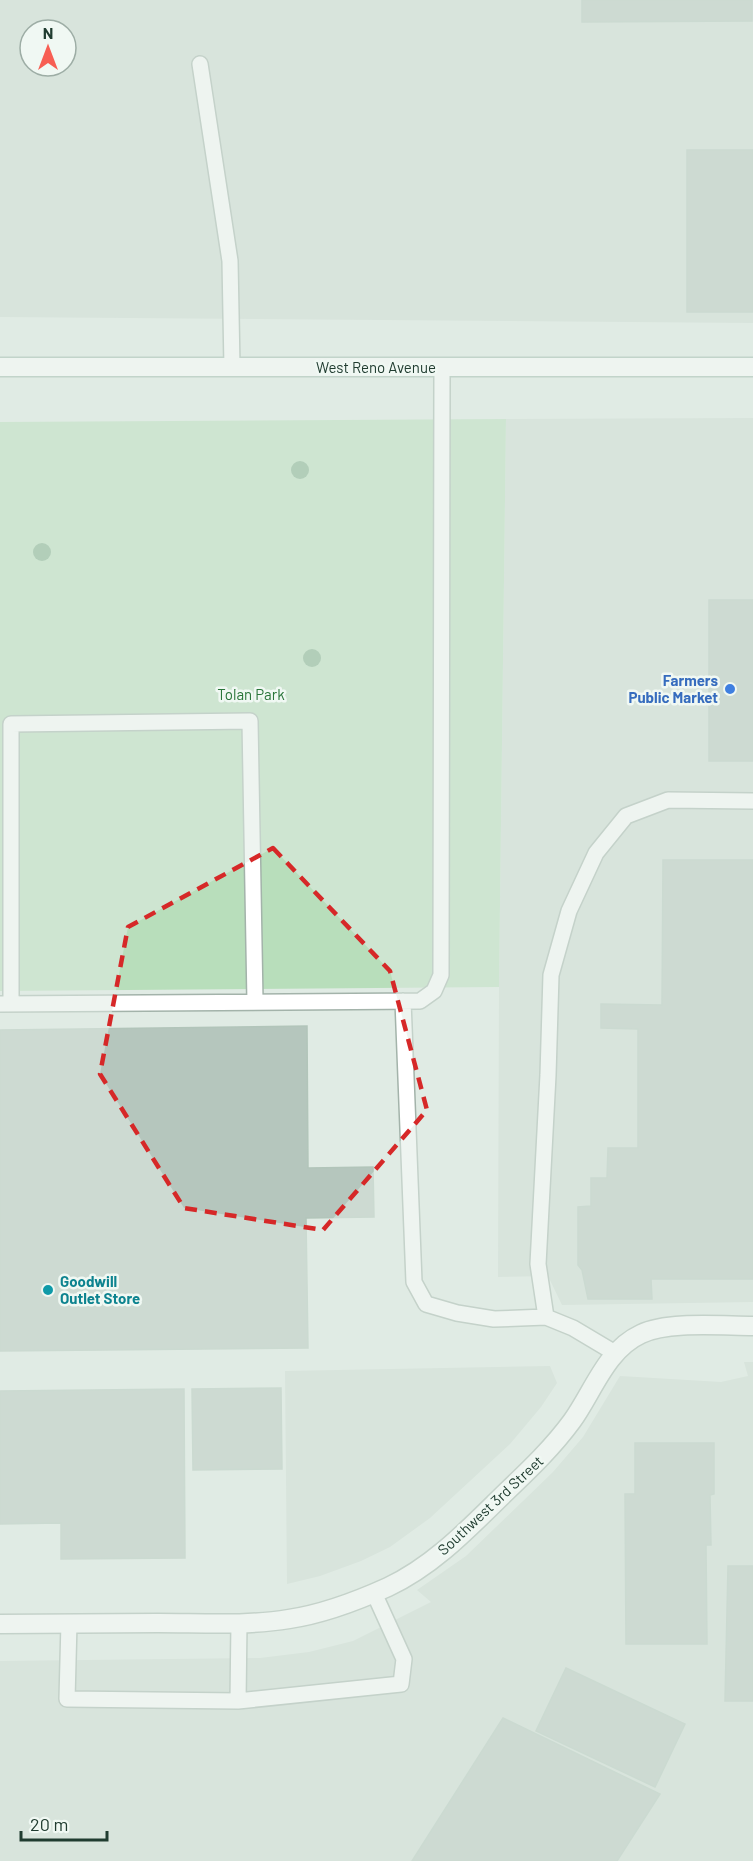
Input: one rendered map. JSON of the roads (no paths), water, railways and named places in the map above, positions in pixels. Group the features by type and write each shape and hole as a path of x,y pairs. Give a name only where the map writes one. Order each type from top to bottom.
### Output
{"street":[{"name":"West Reno Avenue","path":"0,367 753,367"},
{"name":"Southwest 3rd Street","path":"0,1624 239,1623 288,1619 332,1609 375,1593 418,1570 436,1556 469,1529 533,1467 573,1420 615,1353 631,1339 654,1329 753,1326"}],"lane":[{"path":"200,64 230,261 232,367"},
{"path":"255,1002 250,722 11,724 6,1004 420,1001 434,991 441,975 442,367"},
{"path":"546,1317 538,1264 551,975 569,911 596,853 626,816 668,800 753,801"},
{"path":"402,1001 414,1282 426,1304 494,1320 546,1317 573,1328 615,1353"},
{"path":"69,1623 67,1699 238,1701 401,1684 404,1659 375,1593"},
{"path":"238,1701 239,1623"}],"place":[{"name":"Farmers Public Market","path":"730,689"},
{"name":"Goodwill Outlet Store","path":"48,1290"}],"park label":[{"name":"Tolan Park","path":"251,694"}]}
